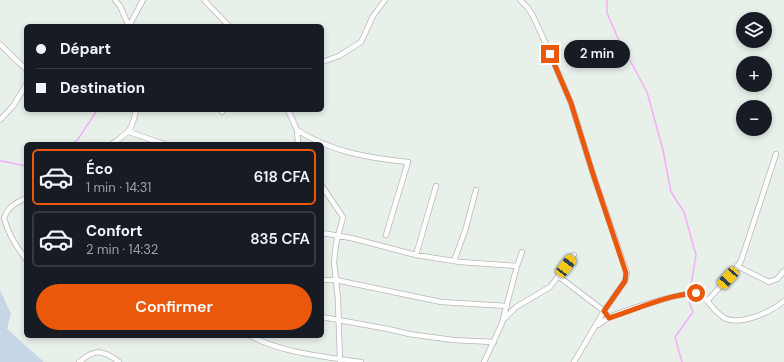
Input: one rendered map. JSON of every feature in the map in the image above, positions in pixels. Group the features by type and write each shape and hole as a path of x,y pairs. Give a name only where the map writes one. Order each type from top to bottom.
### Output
{"street":[{"path":"115,0 120,6 128,24"},
{"path":"130,24 143,0"},
{"path":"204,0 227,24"},
{"path":"324,61 339,56 361,42 373,16 385,0"},
{"path":"520,0 533,16 571,103 626,273 625,281 604,311 574,362"},
{"path":"0,44 24,67"},
{"path":"0,120 13,106 24,88"},
{"path":"115,142 129,132 134,123 136,112"},
{"path":"289,112 297,130 298,142"},
{"path":"297,130 322,142"},
{"path":"129,132 158,142"},
{"path":"324,143 338,150 363,157 408,162 386,235"},
{"path":"708,300 732,274 744,255 776,154"},
{"path":"416,255 436,186"},
{"path":"324,189 343,217 334,262 340,360"},
{"path":"454,261 465,231 476,190"},
{"path":"24,199 17,202 10,208 4,218 8,230 24,257"},
{"path":"324,233 351,238 416,255 454,261 517,266"},
{"path":"484,362 502,323 522,252"},
{"path":"502,323 506,316 516,307 547,290 574,255"},
{"path":"738,266 770,282 777,279 784,271"},
{"path":"558,276 604,311 609,318"},
{"path":"324,280 336,280 441,302 507,306"},
{"path":"596,326 609,318 647,304 687,294 696,293 708,300 715,310 724,318 742,320 754,318 778,306 784,301"},
{"path":"324,317 409,334 453,340 494,342"},
{"path":"256,338 280,347 340,360 362,362"},
{"path":"79,362 89,354 98,352 106,354 119,362"}],"shaded area":[{"path":"0,290 11,314 7,329 44,362 0,362"}],"waterway":[{"path":"607,0 607,13 617,36 647,92 663,150 671,192 684,212 696,255 691,286 687,293"},
{"path":"75,142 96,112"},
{"path":"0,161 24,166"},
{"path":"682,362 675,337 693,312 687,296"}],"route":[{"path":"550,54 571,103 627,275 625,281 604,311 609,318 647,304 696,293"}]}
